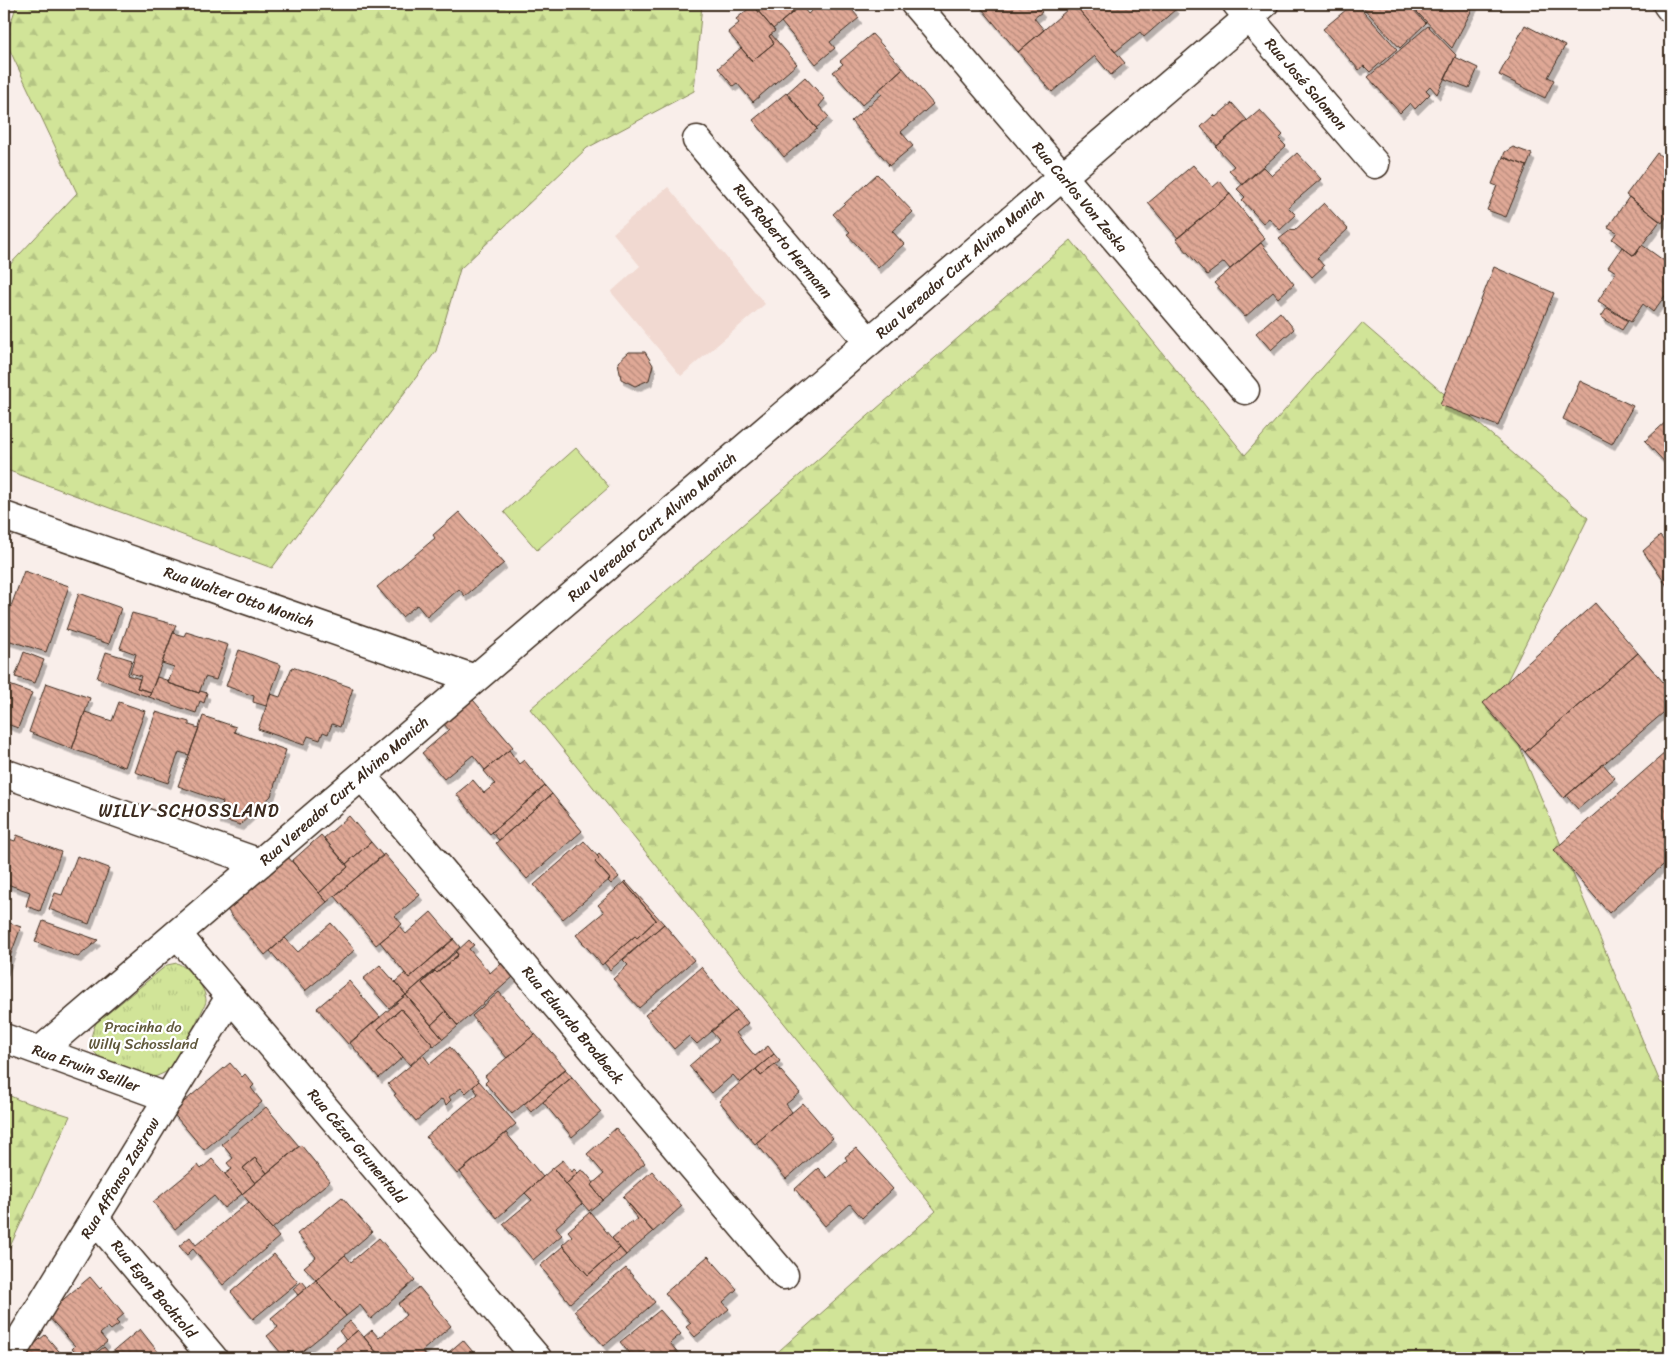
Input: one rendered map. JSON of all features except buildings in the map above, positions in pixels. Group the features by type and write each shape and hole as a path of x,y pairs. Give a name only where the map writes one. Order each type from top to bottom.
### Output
{"street":[{"name":"Rua Carlos Von Zeska","path":"915,4 1244,390"},
{"path":"1667,4 1670,8"},
{"name":"Rua Vereador Curt Alvino Monich","path":"40,1051 1062,176 1250,8"},
{"name":"Rua José Salomon","path":"1250,8 1375,164"},
{"name":"Rua Roberto Hermann","path":"697,140 869,342"},
{"name":"Rua Walter Otto Monich","path":"4,516 475,679"},
{"path":"4,773 260,863"},
{"name":"Rua Eduardo Brodbeck","path":"362,776 784,1275"},
{"name":"Rua Cézar Grunentald","path":"177,934 537,1358"},
{"name":"Rua Affonso Zastrow","path":"9,1358 230,997"},
{"name":"Rua Erwin Seiller","path":"4,1038 168,1098"},
{"name":"Rua Egon Bachtold","path":"95,1219 213,1358"}],"shaded area":[{"path":"668,187 765,304 681,376 611,292 640,266 613,233"}],"green space":[{"path":"17,4 702,4 694,91 587,148 460,269 436,351 272,568 4,469 4,271 77,193 5,40"},
{"path":"1071,240 1245,455 1362,323 1588,518 1499,697 1660,1082 1670,1087 1670,1358 771,1358 936,1211 530,709"},
{"path":"576,448 609,487 537,550 504,512"},
{"name":"Pracinha do Willy Schossland","path":"177,963 187,969 200,984 206,1001 189,1036 167,1071 153,1077 142,1076 103,1060 93,1049 91,1042 96,1023 167,965"},
{"path":"4,1093 19,1100 70,1116 4,1258"}],"district":[{"name":"WILLY SCHOSSLAND","path":"189,811"}]}
